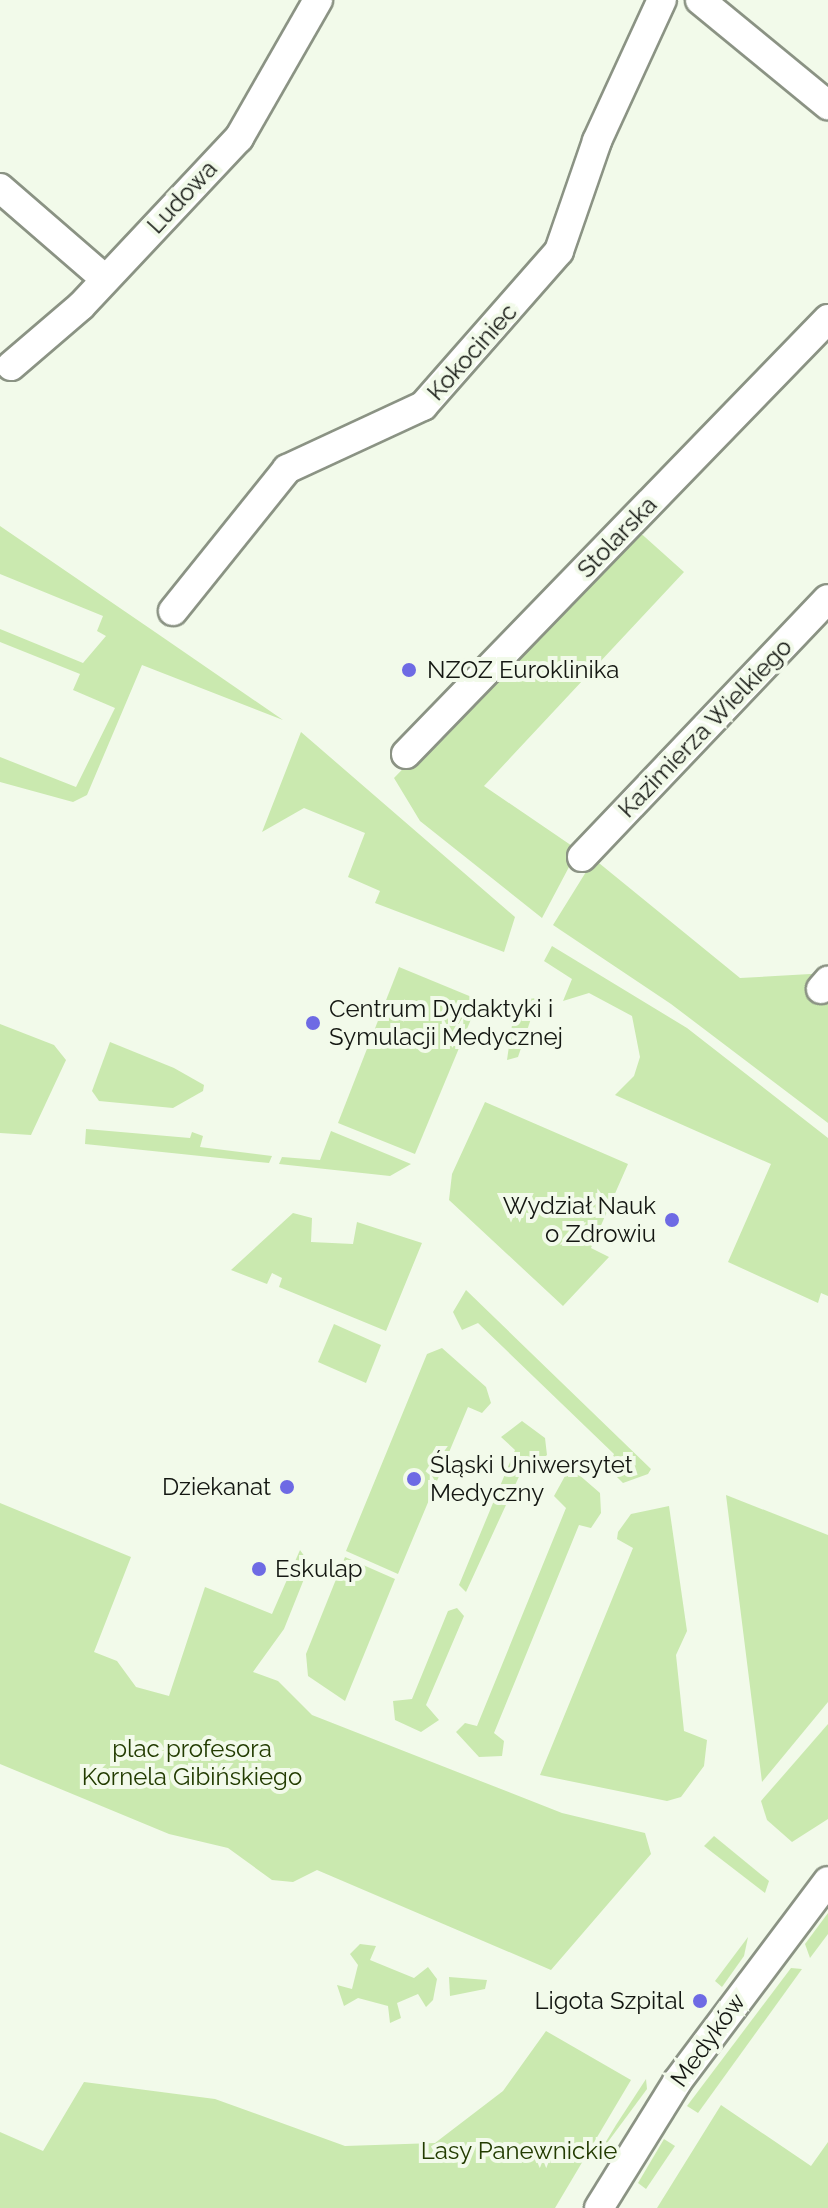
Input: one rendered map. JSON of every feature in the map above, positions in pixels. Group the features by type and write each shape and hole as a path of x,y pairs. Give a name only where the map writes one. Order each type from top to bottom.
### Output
{"street":[{"name":"Ludowa","path":"11,366 105,279 239,138 318,0"},
{"name":"Kokociniec","path":"173,611 287,469 423,406 559,251 597,141 662,0"},
{"path":"700,0 828,105"},
{"path":"0,188 105,279"},
{"name":"Stolarska","path":"406,754 828,319"},
{"name":"Kazimierza Wielkiego","path":"582,857 828,599"},
{"name":"Medyków","path":"599,2208 677,2082 828,1881"}],"green space":[{"path":"0,526 283,720 142,665 87,795 73,802 0,782 0,757 76,787 115,708 73,690 80,674 0,642 0,629 83,663 106,636 97,631 103,616 0,574"},
{"path":"636,529 684,572 484,786 578,850 542,918 420,821 394,778"},
{"path":"301,732 515,917 504,952 375,903 380,891 348,877 365,833 304,808 262,832"},
{"path":"594,859 740,978 828,973 828,1123 671,1004 553,925"},
{"path":"552,946 687,1028 828,1138 828,1296 821,1293 818,1303 728,1262 771,1164 615,1095 634,1076 640,1057 632,1016 589,993 563,1001 572,979 544,961"},
{"path":"399,967 479,1000 415,1154 338,1123"},
{"path":"538,998 518,1057 507,1060 513,1018 527,999"},
{"path":"0,1024 54,1045 66,1060 31,1135 0,1133"},
{"path":"110,1042 174,1068 204,1085 203,1091 173,1108 99,1101 92,1091"},
{"path":"485,1102 628,1164 591,1248 609,1257 563,1306 449,1200 452,1174"},
{"path":"86,1129 190,1138 192,1132 203,1136 200,1147 272,1156 269,1163 85,1144"},
{"path":"331,1131 411,1164 390,1176 279,1164 282,1157 320,1160"},
{"path":"293,1213 312,1218 311,1242 353,1244 357,1222 422,1243 386,1331 279,1287 282,1278 272,1273 267,1284 231,1270"},
{"path":"466,1290 651,1469 648,1474 623,1483 608,1468 614,1454 478,1323 462,1330 453,1312"},
{"path":"334,1324 381,1345 366,1383 318,1362"},
{"path":"442,1348 486,1387 491,1403 482,1413 468,1407 398,1574 346,1551 427,1354"},
{"path":"522,1421 545,1438 547,1455 540,1461 528,1457 466,1592 459,1585 515,1450 501,1437"},
{"path":"578,1474 600,1493 601,1513 591,1528 579,1525 494,1733 504,1741 502,1756 479,1757 456,1732 465,1723 477,1726 566,1508 554,1496 565,1476"},
{"path":"726,1495 828,1535 828,1702 762,1782"},
{"name":"plac profesora Kornela Gibińskiego","path":"0,1503 131,1557 94,1652 117,1661 136,1687 169,1696 205,1587 272,1614 300,1550 310,1564 284,1629 253,1672 278,1681 312,1715 562,1813 645,1833 651,1854 551,1970 317,1870 293,1882 272,1880 228,1848 169,1834 0,1764"},
{"path":"669,1506 687,1631 676,1655 684,1731 707,1740 704,1766 681,1797 667,1801 540,1775 633,1548 617,1539 618,1532 631,1514"},
{"path":"345,1557 395,1579 345,1701 308,1676 306,1654"},
{"path":"457,1608 464,1616 426,1705 439,1720 421,1732 395,1720 393,1701 412,1699 448,1611"},
{"path":"828,1724 828,1819 792,1842 767,1820 761,1801"},
{"path":"714,1836 769,1881 765,1893 704,1846"},
{"path":"828,1913 828,1934 810,1958 805,1944"},
{"path":"748,1937 744,1956 722,1987 715,1981"},
{"path":"360,1944 376,1946 370,1960 414,1978 428,1967 437,1979 433,2000 426,2007 418,1994 397,2003 401,2018 390,2023 388,2006 358,1998 344,2006 337,1985 352,1989 358,1965 350,1954"},
{"path":"791,1968 802,1969 698,2113 687,2106"},
{"path":"449,1977 487,1980 485,1989 450,1996"},
{"name":"Lasy Panewnickie","path":"546,2031 631,2080 555,2208 0,2208 0,2132 43,2151 84,2082 215,2099 345,2146 435,2143 503,2091"},
{"path":"646,2079 647,2089 596,2158 616,2125"},
{"path":"721,2105 811,2166 828,2142 828,2208 657,2208"},
{"path":"664,2139 675,2146 646,2189 638,2183"}],"place":[{"name":"NZOZ Euroklinika","path":"409,670"},
{"name":"Centrum Dydaktyki i Symulacji Medycznej","path":"313,1023"},
{"name":"Wydział Nauk o Zdrowiu","path":"672,1220"},
{"name":"Śląski Uniwersytet Medyczny","path":"414,1479"},
{"name":"Dziekanat","path":"287,1487"},
{"name":"Eskulap","path":"259,1569"},
{"name":"Ligota Szpital","path":"700,2001"}]}
